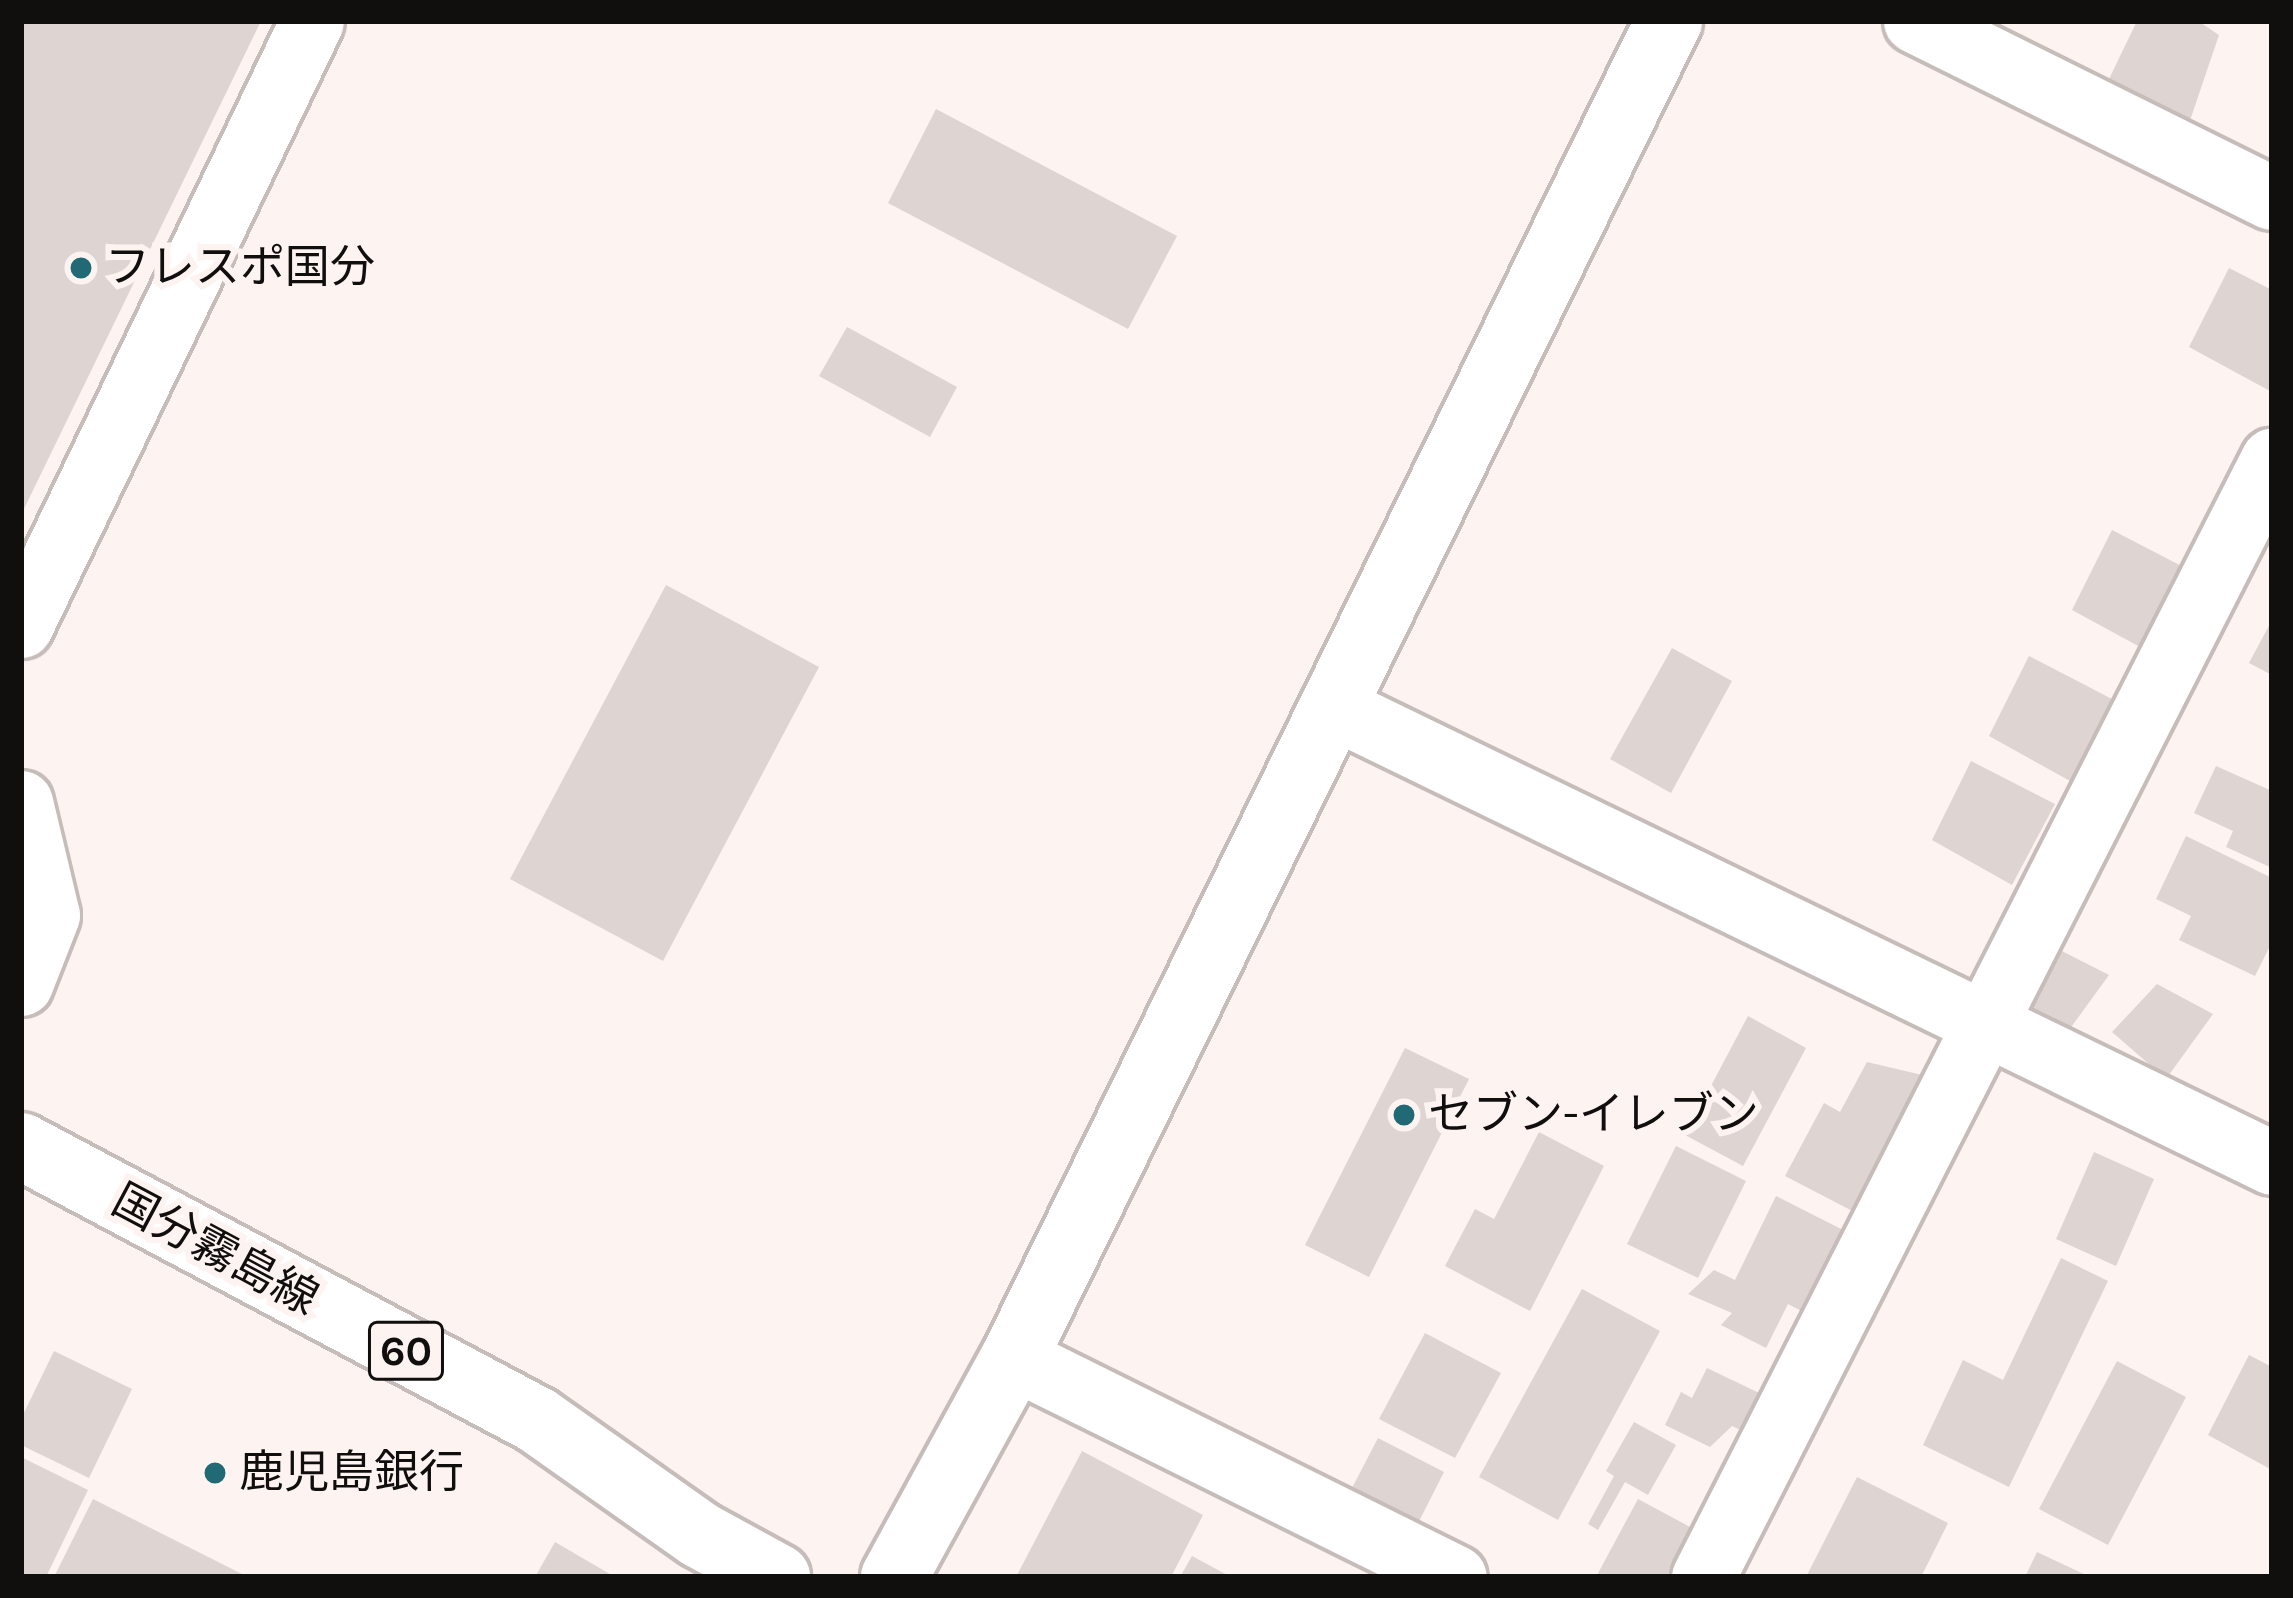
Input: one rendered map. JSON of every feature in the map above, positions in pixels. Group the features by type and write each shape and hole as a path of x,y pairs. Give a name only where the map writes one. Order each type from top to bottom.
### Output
{"street":[{"path":"21,626 312,21"},
{"path":"895,1577 1013,1358 1670,21"},
{"path":"1915,21 2272,198"},
{"path":"1703,1577 2272,460"},
{"path":"1331,706 2272,1163"},
{"path":"21,802 48,915 21,984"},
{"name":"国分霧島線","path":"21,1146 537,1420 700,1534 777,1577"},
{"path":"1013,1358 1455,1577"}],"building":[{"name":"フレスポ国分","path":"21,21 261,21 21,515"},
{"path":"2137,21 2198,21 2219,35 2182,144 2096,106"},
{"path":"936,109 1177,236 1128,329 888,203"},
{"path":"2229,268 2272,290 2270,391 2189,347"},
{"path":"847,327 957,387 930,437 819,376"},
{"path":"2112,530 2195,573 2153,654 2072,610"},
{"path":"666,585 819,667 663,961 510,879"},
{"path":"2272,620 2272,675 2249,663"},
{"path":"1672,648 1732,681 1671,793 1610,759"},
{"path":"2029,656 2112,699 2070,781 1989,736"},
{"path":"1971,761 2055,804 2012,885 1932,840"},
{"path":"2216,766 2272,791 2272,868 2226,847 2233,831 2194,813"},
{"path":"2186,836 2272,878 2272,942 2255,976 2179,940 2191,916 2156,899"},
{"path":"2052,946 2109,975 2061,1041 2008,994"},
{"path":"2157,984 2213,1014 2166,1079 2112,1032"},
{"path":"1748,1016 1806,1048 1743,1166 1685,1135"},
{"path":"1405,1048 1469,1079 1369,1277 1305,1245"},
{"path":"1867,1062 1935,1078 1862,1216 1785,1176 1824,1103 1840,1112"},
{"path":"1539,1132 1604,1166 1530,1311 1445,1266 1475,1209 1494,1219"},
{"path":"1676,1146 1746,1181 1698,1278 1627,1244"},
{"path":"2094,1152 2154,1179 2116,1266 2056,1239"},
{"path":"1776,1196 1853,1235 1813,1317 1788,1304 1766,1348 1721,1325 1732,1313 1688,1294 1714,1270 1735,1280"},
{"path":"2061,1258 2108,1281 2009,1487 1923,1445 1963,1360 2003,1380"},
{"path":"1582,1289 1660,1331 1558,1520 1479,1477"},
{"path":"1425,1333 1501,1373 1455,1458 1379,1419"},
{"path":"54,1351 132,1389 89,1478 21,1445 21,1419"},
{"path":"2249,1355 2272,1367 2272,1470 2208,1435"},
{"path":"2117,1361 2186,1397 2108,1545 2039,1509"},
{"path":"1707,1368 1776,1401 1758,1438 1732,1426 1710,1447 1665,1425 1681,1392 1692,1398"},
{"path":"1634,1422 1676,1445 1648,1495 1625,1482 1598,1530 1588,1524 1614,1476 1606,1471"},
{"path":"1378,1438 1444,1472 1405,1549 1338,1515"},
{"path":"1082,1451 1203,1515 1171,1577 1016,1577"},
{"path":"21,1457 88,1490 46,1577 21,1577"},
{"path":"1857,1477 1948,1523 1921,1577 1806,1577"},
{"path":"93,1499 248,1577 54,1577"},
{"path":"1638,1499 1705,1535 1684,1577 1596,1577"},
{"path":"555,1542 615,1577 535,1577"},
{"path":"2037,1552 2090,1577 2025,1577"},
{"path":"1192,1556 1231,1577 1180,1577"}],"place":[{"name":"フレスポ国分","path":"81,268"},
{"name":"セブン-イレブン","path":"1404,1115"},
{"name":"鹿児島銀行","path":"215,1473"}]}
